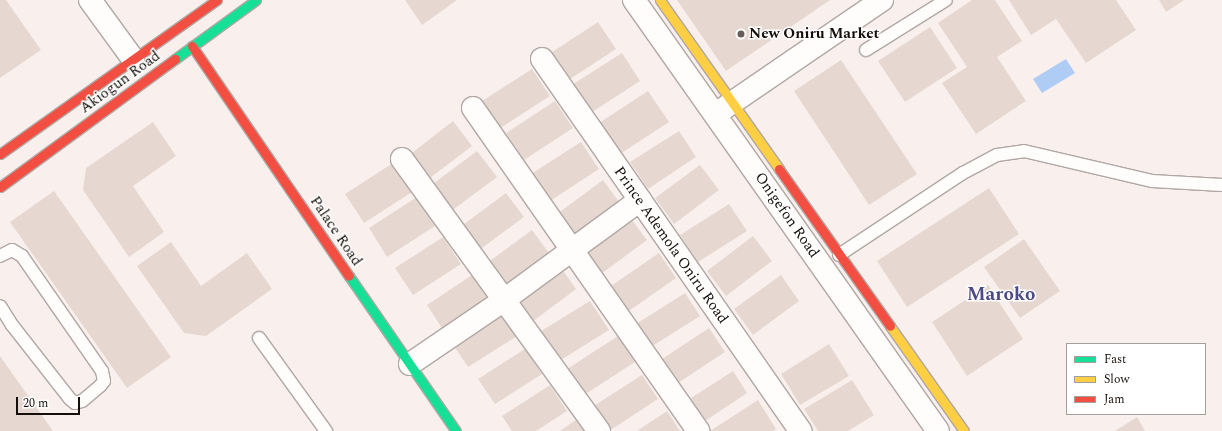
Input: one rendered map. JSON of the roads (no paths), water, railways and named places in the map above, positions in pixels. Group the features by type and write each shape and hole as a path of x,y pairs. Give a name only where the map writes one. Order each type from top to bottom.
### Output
{"street":[{"path":"90,0 133,59"},
{"path":"0,154 217,0"},
{"name":"Akiogun Road","path":"0,187 256,0"},
{"name":"Onigefon Road","path":"634,0 724,108 839,255 964,431"},
{"name":"Onigefon Road","path":"660,0 724,108 938,431"},
{"path":"724,108 882,0"},
{"name":"Palace Road","path":"192,46 456,431"},
{"name":"Prince Ademola Oniru Road","path":"542,59 801,431"},
{"path":"473,108 698,431"},
{"path":"402,159 599,431"},
{"path":"410,364 504,300 640,200"}],"lane":[{"path":"866,50 946,0"},
{"path":"839,255 963,172 998,155 1024,151 1152,181 1222,185"},
{"path":"0,256 12,250 22,256 102,372 104,381 82,401 75,403 70,400 12,325 0,306"},
{"path":"259,338 326,431"}],"water":[{"path":"1066,59 1075,73 1042,93 1033,79"}],"place":[{"name":"New Oniru Market","path":"741,34"}],"district":[{"name":"Maroko","path":"1001,295"}]}
